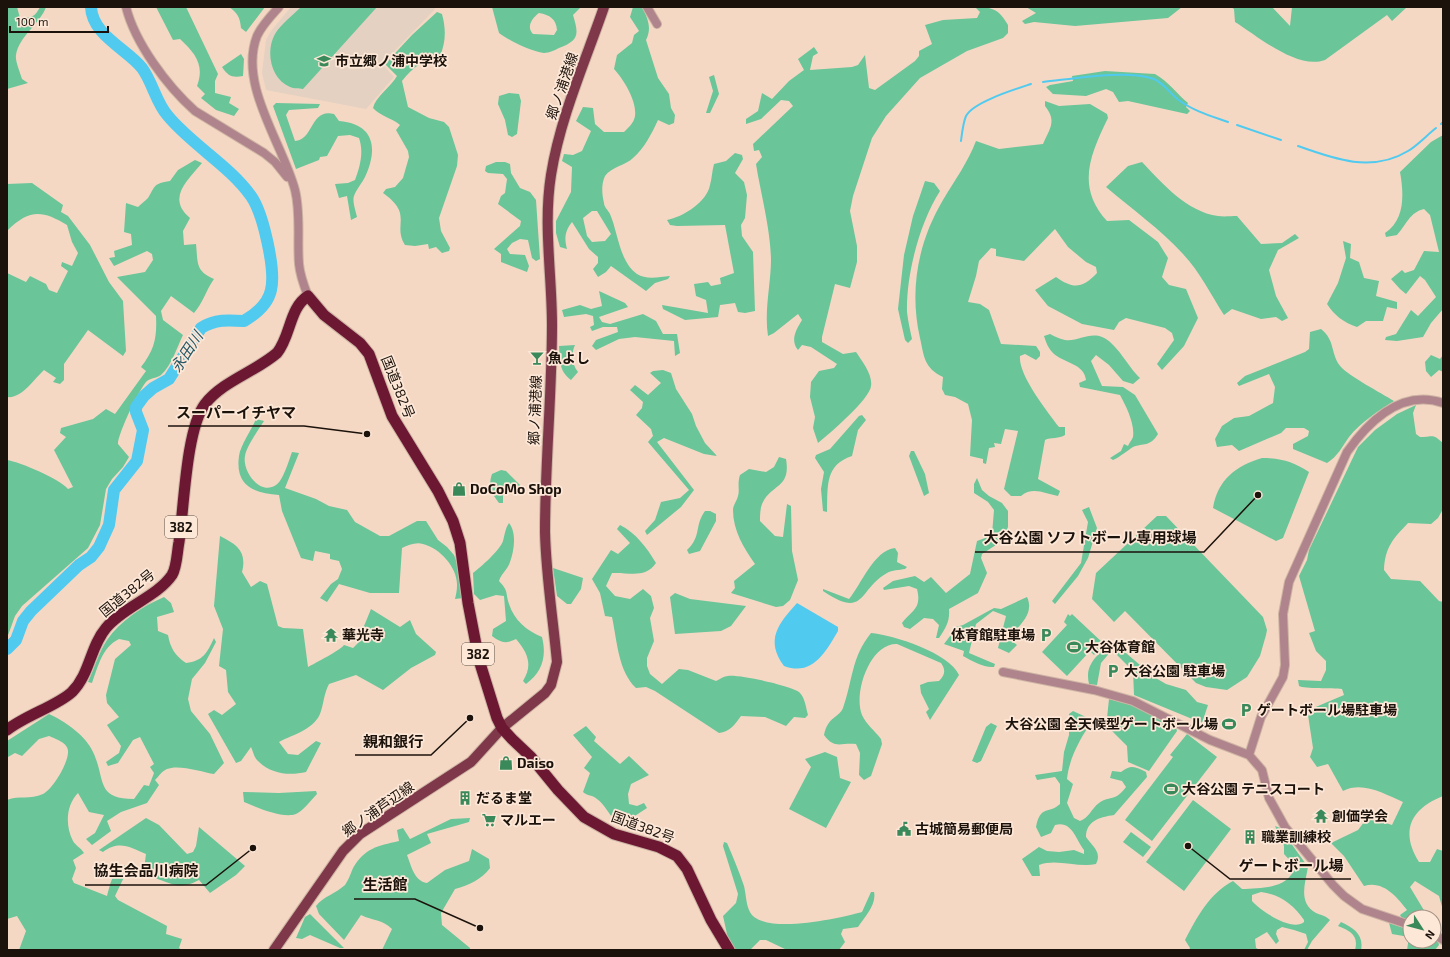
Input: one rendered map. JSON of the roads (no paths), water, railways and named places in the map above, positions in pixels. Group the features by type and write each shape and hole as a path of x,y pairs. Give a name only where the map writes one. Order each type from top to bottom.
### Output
{"highway":[{"name":"国道382号","path":"7,730 27,716 72,691 81,680 94,650 106,628 158,588 172,575 178,550 191,443 197,419 210,399 276,353 282,346 288,334 296,308 301,300 308,296 324,315 360,343 368,354 392,416 438,491 453,521 460,543 468,603 479,660 497,718 502,728 531,756 558,790 584,817 614,834 659,847 676,856 687,869 711,920 729,950"}],"main road":[{"name":"郷ノ浦港線","path":"502,728 545,693 550,685 556,668 546,568 545,532 552,326 547,224 548,195 555,156 565,120 604,7"},
{"name":"郷ノ浦芦辺線","path":"274,950 343,851 360,834 471,762 502,728"}],"street":[{"path":"126,7 130,21 137,36 164,75 187,103 195,111 264,153 275,162 293,184"},
{"path":"279,7 264,24 257,37 254,51 253,72 259,98 293,184 297,206 299,265 308,296"},
{"path":"647,7 657,24"},
{"path":"1249,756 1261,717 1283,677 1285,665 1283,614 1289,582 1347,452 1358,436 1370,425 1400,404 1419,398 1429,399 1443,404"},
{"path":"1003,672 1094,690 1134,701 1210,740 1249,756 1262,770 1269,798 1285,827 1333,885 1344,896 1362,909 1402,922"}],"water":[{"path":"797,603 838,627 838,631 823,654 811,665 803,668 784,666 778,657 775,648 776,633 784,618"}],"waterway":[{"name":"永田川","path":"7,649 16,640 23,621 31,611 79,565 91,557 99,547 109,525 114,490 137,461 143,430 136,412 136,407 144,396 153,388 169,379 201,328 212,323 227,320 244,321 261,308 267,300 271,290 272,269 270,256 260,215 251,196 233,175 188,137 168,116 160,105 142,68 136,61 111,41 97,26 91,7"},
{"path":"1043,82 1115,75 1143,76 1158,81 1185,105 1228,122"},
{"path":"961,141 965,119 970,111 986,101 1031,84"},
{"path":"1237,125 1281,140"},
{"path":"1298,146 1339,159 1367,163 1394,158 1408,151 1436,128"}],"place":[{"name":"市立郷ノ浦中学校","path":"324,61"},
{"name":"魚よし","path":"537,358"},
{"name":"スーパーイチヤマ","path":"367,434"},
{"name":"DoCoMo Shop","path":"459,489"},
{"name":"大谷公園 ソフトボール専用球場","path":"1258,495"},
{"name":"華光寺","path":"331,635"},
{"name":"体育館駐車場","path":"1046,635"},
{"name":"大谷体育館","path":"1074,647"},
{"name":"大谷公園 駐車場","path":"1113,671"},
{"name":"ゲートボール場駐車場","path":"1246,710"},
{"name":"親和銀行","path":"470,718"},
{"name":"大谷公園 全天候型ゲートボール場","path":"1229,724"},
{"name":"Daiso","path":"506,763"},
{"name":"大谷公園 テニスコート","path":"1171,789"},
{"name":"だるま堂","path":"465,798"},
{"name":"創価学会","path":"1321,816"},
{"name":"マルエー","path":"489,820"},
{"name":"古城簡易郵便局","path":"904,829"},
{"name":"職業訓練校","path":"1250,837"},
{"name":"ゲートボール場","path":"1188,846"},
{"name":"協生会品川病院","path":"253,848"},
{"name":"生活館","path":"480,928"}]}
